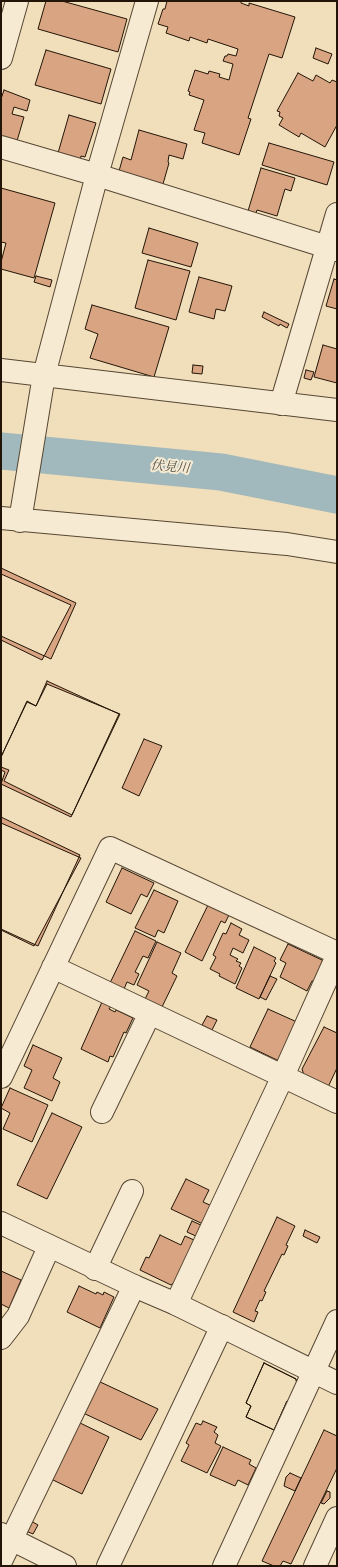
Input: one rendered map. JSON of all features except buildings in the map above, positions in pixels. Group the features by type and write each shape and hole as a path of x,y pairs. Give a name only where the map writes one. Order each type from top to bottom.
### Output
{"street":[{"path":"1,58 17,1"},
{"path":"147,1 97,175 42,382 15,515 287,544 337,552"},
{"path":"1,147 97,175 332,248"},
{"path":"281,404 332,248 337,214"},
{"path":"1,370 42,382 337,410"},
{"path":"1,1077 110,848 337,953"},
{"path":"176,1304 283,1076 337,956"},
{"path":"53,967 337,1102"},
{"path":"102,1112 150,1013"},
{"path":"95,1269 132,1191"},
{"path":"1,1223 95,1269 176,1304 337,1383"},
{"path":"1,1338 18,1316 50,1247"},
{"path":"1,1560 6,1537 134,1286"},
{"path":"224,1566 337,1321"},
{"path":"108,1566 222,1326"},
{"path":"315,1566 337,1518"},
{"path":"6,1537 65,1566"}],"waterway":[{"name":"伏見川","path":"1,451 221,472 337,495"}]}
